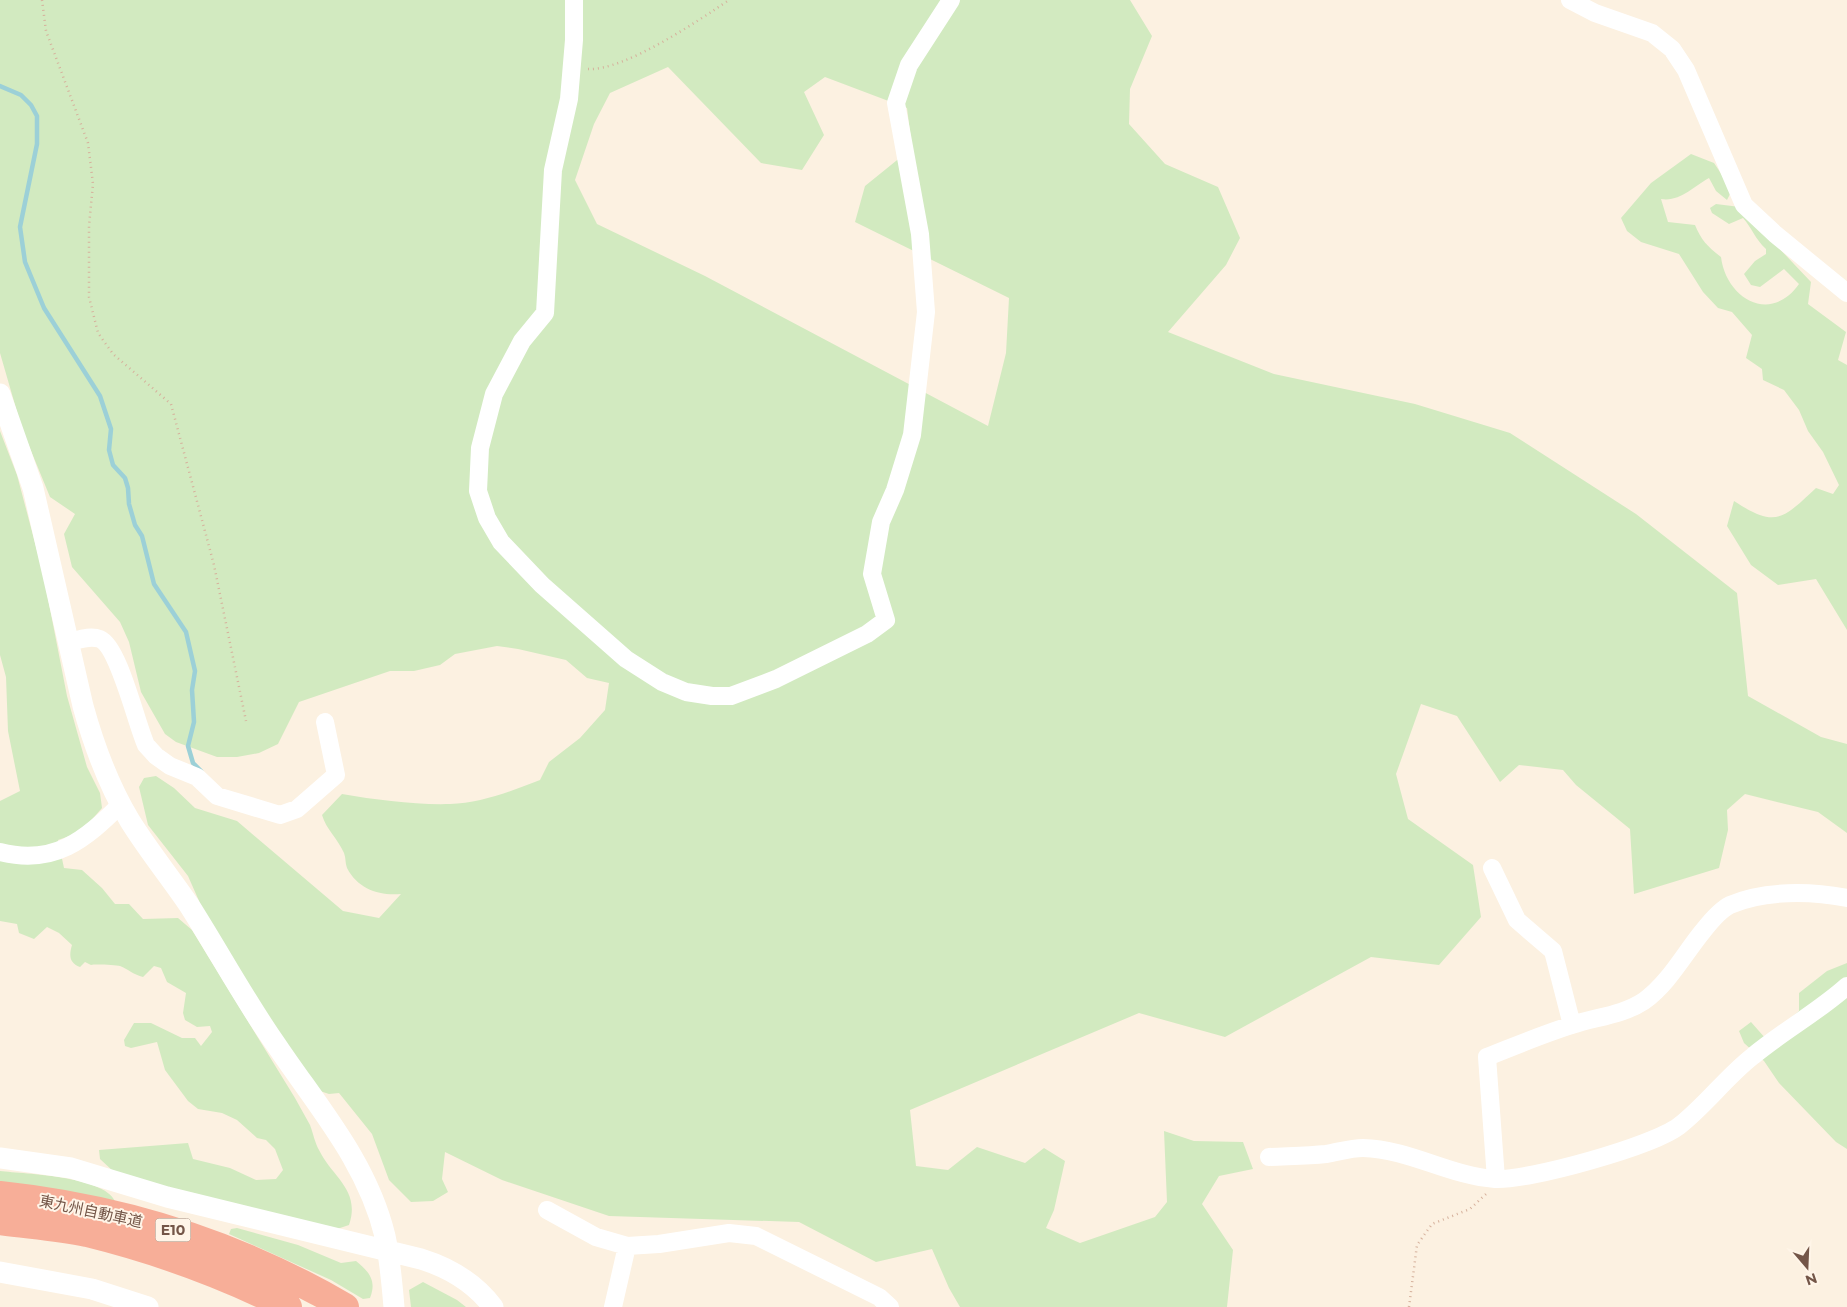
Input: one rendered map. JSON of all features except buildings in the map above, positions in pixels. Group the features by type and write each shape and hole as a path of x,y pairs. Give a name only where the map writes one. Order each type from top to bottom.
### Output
{"highway":[{"name":"東九州自動車道","path":"0,1195 53,1200 99,1209 184,1234 263,1264 340,1304"},
{"name":"東九州自動車道","path":"0,1221 96,1236 188,1264 247,1286 288,1307"}],"street":[{"path":"574,0 569,99 553,170 545,313 522,341 494,394 480,448 478,491 487,518 501,542 542,585 626,659 662,682 686,692 712,696 731,696 776,679 867,634 886,620 872,574 881,522 895,490 912,436 926,312 920,234 896,103 909,65 950,0"},
{"path":"1570,0 1595,13 1652,33 1672,49 1686,70 1744,205 1775,234 1847,293"},
{"path":"0,394 33,488 90,730 121,804 137,832 189,906 277,1046 331,1121 348,1149 374,1204 388,1250 394,1307"},
{"path":"69,642 93,638 106,644 116,658 146,745 156,756 170,766 197,776 213,793 224,800 280,815 298,809 336,775 325,722"},
{"path":"0,852 24,855 40,854 71,847 97,827 121,804"},
{"path":"1492,868 1517,920 1553,951 1572,1025"},
{"path":"1496,1179 1486,1057 1572,1025 1625,1011 1644,1000 1668,976 1703,930 1729,906 1747,900 1778,895 1813,894 1847,898"},
{"path":"1269,1157 1323,1154 1363,1148 1412,1157 1468,1174 1496,1179 1522,1177 1544,1172 1658,1138 1677,1127 1699,1109 1727,1079 1754,1055 1847,986"},
{"path":"0,1158 71,1168 167,1197 388,1250 434,1263 457,1274 477,1289 492,1307"},
{"path":"547,1210 596,1237 627,1246 658,1244 729,1233 756,1236 879,1296 890,1307"},
{"path":"613,1307 627,1246"},
{"path":"0,1272 92,1289 148,1307"}],"path":[{"path":"42,0 46,31 88,143 93,184 90,202 89,297 98,333 113,354 171,404 214,565 246,721"},
{"path":"571,68 598,70 634,57 729,0"},
{"path":"1409,1307 1417,1245 1432,1224 1470,1209 1488,1194 1496,1179"}],"green space":[{"path":"0,0 1130,0 1152,36 1130,89 1129,124 1165,164 1218,187 1240,238 1226,265 1168,332 1274,374 1415,404 1510,433 1636,514 1737,593 1748,696 1821,737 1847,744 1847,833 1818,812 1745,794 1727,810 1728,830 1719,868 1634,894 1630,829 1576,785 1563,770 1519,765 1500,782 1457,716 1421,704 1396,774 1408,819 1473,865 1481,917 1439,965 1371,957 1225,1037 1139,1013 910,1110 916,1166 948,1170 977,1147 1025,1163 1044,1148 1065,1161 1054,1210 1046,1228 1080,1243 1155,1217 1167,1202 1164,1131 1194,1141 1243,1142 1253,1169 1219,1176 1202,1204 1233,1250 1227,1307 960,1307 949,1288 932,1249 876,1262 799,1222 609,1216 502,1180 445,1152 442,1179 448,1192 433,1201 411,1202 389,1180 372,1134 339,1093 329,1094 320,1091 284,1043 207,919 188,876 148,825 139,787 144,778 156,776 174,788 195,808 237,821 343,911 379,918 401,894 385,894 370,890 357,881 347,868 344,853 326,825 322,815 342,794 396,802 450,804 485,799 540,780 549,762 580,738 605,710 609,683 587,678 566,660 497,646 455,654 440,665 414,671 390,671 299,702 278,744 259,753 237,757 217,757 176,742 165,734 141,692 129,642 120,622 72,567 64,534 75,514 50,497 22,429 0,353","holes":["668,67 761,163 802,170 824,135 804,92 825,77 907,108 912,148 865,186 855,222 1009,298 1006,353 988,426 705,276 597,224 575,180 594,124 610,93"]},
{"path":"1691,154 1714,163 1732,190 1727,200 1716,191 1709,178 1680,196 1661,199 1668,222 1695,225 1705,243 1721,257 1731,284 1740,294 1751,301 1763,304 1775,303 1788,296 1799,284 1784,269 1760,287 1751,285 1744,274 1755,261 1766,254 1766,249 1743,218 1729,224 1712,213 1710,208 1716,204 1740,207 1811,282 1808,304 1846,332 1838,360 1847,365 1847,630 1816,579 1778,585 1751,565 1727,526 1734,501 1759,515 1778,517 1795,507 1816,488 1833,494 1839,485 1823,452 1808,431 1799,410 1784,390 1763,380 1762,369 1746,358 1752,335 1732,312 1718,308 1703,292 1679,254 1641,242 1627,231 1621,218 1651,183"},
{"path":"0,431 17,475 43,573 67,696 87,767 100,793 102,808 81,832 58,840 64,868 82,870 102,888 115,904 129,904 143,919 178,918 192,930 295,1098 310,1125 316,1144 325,1160 348,1193 352,1213 349,1225 337,1229 305,1225 114,1172 100,1159 99,1150 188,1143 193,1159 230,1168 256,1180 276,1179 283,1170 275,1149 266,1140 257,1138 237,1120 222,1113 198,1109 188,1101 165,1070 157,1042 131,1048 125,1046 124,1040 134,1023 151,1023 182,1038 195,1038 201,1046 212,1032 210,1026 197,1027 185,1020 183,1013 186,993 167,982 161,968 154,966 143,977 118,966 91,965 85,962 80,967 72,961 70,952 72,945 59,933 47,927 34,939 19,933 17,924 0,921 0,801 20,791 8,731 6,677 0,655"},
{"path":"1847,963 1847,1149 1836,1142 1779,1083 1764,1061 1744,1043 1739,1031 1751,1022 1766,1039 1799,1011 1799,993 1827,971"},
{"path":"0,1171 45,1175 80,1181 96,1186 108,1193 115,1201 110,1204 0,1184"},
{"path":"237,1228 298,1245 341,1263 356,1261 365,1269 372,1281 373,1286 370,1298 363,1299 331,1280 229,1234 231,1229"},
{"path":"423,1282 457,1300 466,1307 411,1307 409,1290"}],"waterway":[{"path":"0,86 21,95 31,105 37,116 37,144 20,227 25,262 44,308 100,396 111,429 109,450 113,465 125,478 129,504 135,525 142,536 154,584 186,632 195,671 192,690 194,722 188,746 193,763 201,771"}]}
